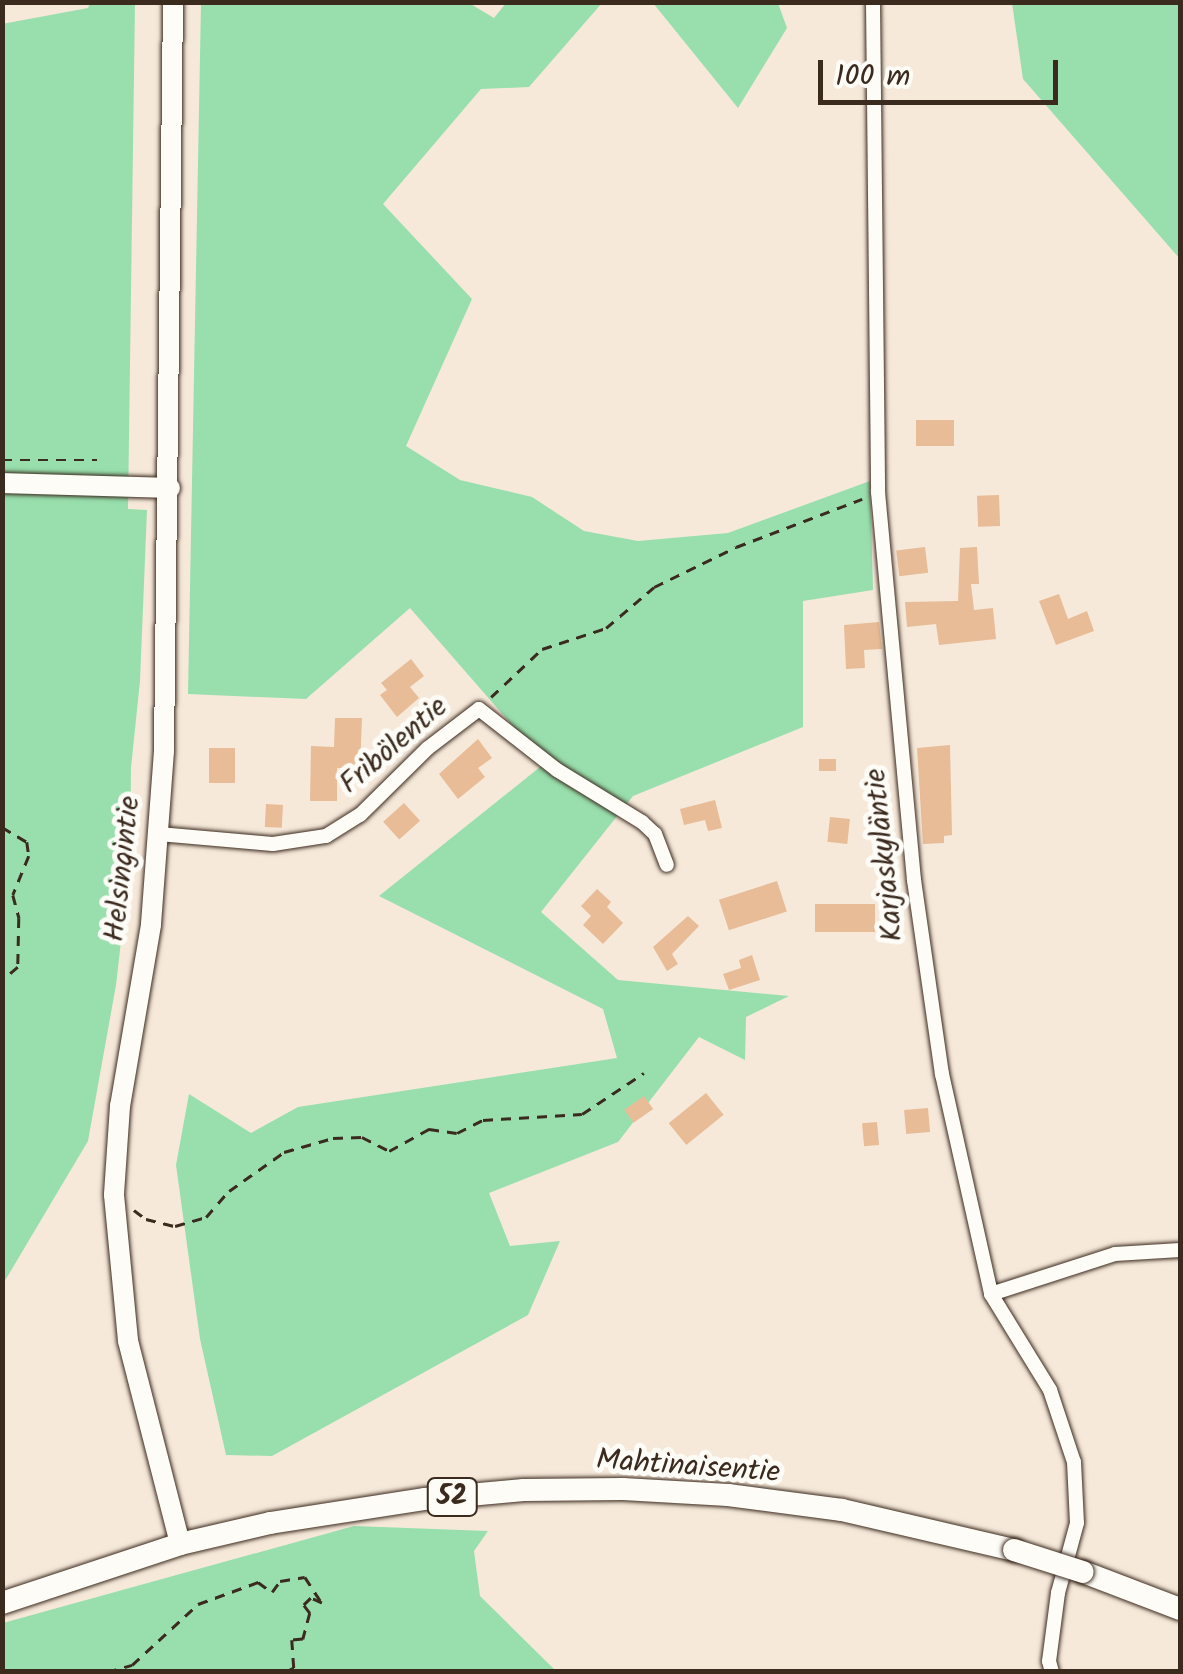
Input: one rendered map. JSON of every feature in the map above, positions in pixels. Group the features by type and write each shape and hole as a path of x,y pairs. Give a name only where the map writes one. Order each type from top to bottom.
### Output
{"main road":[{"name":"Helsingintie","path":"174,2 170,488 159,834 151,924 120,1106 114,1195 128,1341 180,1544"},
{"path":"2,484 170,488"},
{"name":"Mahtinaisentie","path":"180,1544 270,1523 425,1499 524,1490 623,1489 728,1495 842,1510 1014,1550 1180,1609"},
{"name":"52","path":"2,1602 180,1544"}],"street":[{"name":"Karjaskyläntie","path":"874,2 878,492 931,1006 991,1294 1050,1390 1074,1462 1077,1523 1058,1593 1049,1661 1052,1672"},
{"name":"Fribölentie","path":"159,834 272,844 326,836 360,815 428,748 480,709 557,770 642,822 656,834 667,865"},
{"path":"991,1294 1114,1254 1180,1250"}],"path":[{"path":"2,460 97,460"},
{"path":"480,709 542,649 606,628 654,587 736,547 878,492"},
{"path":"2,827 28,842 29,856 13,895 18,918 18,967 2,981"},
{"path":"114,1195 146,1219 175,1226 206,1217 229,1191 284,1152 333,1138 362,1137 389,1150 429,1129 457,1133 483,1120 582,1114 644,1073"},
{"path":"108,1672 132,1665 198,1604 258,1582 272,1592 280,1582 305,1576 322,1603 310,1598 304,1605 310,1612 303,1640 292,1640 294,1668 286,1672"}],"green space":[{"path":"90,3 135,3 128,509 147,510 140,681 131,768 130,863 116,985 88,1141 3,1284 2,24 88,8"},
{"path":"201,3 469,3 494,18 506,3 602,3 529,87 481,89 383,204 472,299 406,446 460,480 532,497 584,531 638,541 728,533 870,481 873,590 803,601 803,727 633,796 541,912 618,980 789,996 746,1017 745,1060 699,1037 618,1142 489,1193 510,1246 560,1241 528,1315 272,1456 226,1455 200,1339 176,1165 189,1094 251,1133 298,1107 617,1058 603,1009 379,896 545,763 410,608 306,699 188,694"},
{"path":"653,3 778,3 787,28 738,108"},
{"path":"1012,3 1180,3 1180,259 1023,79"},
{"path":"354,1526 488,1531 474,1551 480,1596 556,1671 3,1671 3,1623"}],"building":[{"path":"916,420 954,420 954,446 916,446"},
{"path":"999,495 1000,526 978,527 977,496"},
{"path":"925,547 928,573 899,576 896,551"},
{"path":"977,547 979,584 971,584 974,610 993,608 996,639 939,645 936,624 907,627 905,602 958,601 960,548"},
{"path":"1059,594 1068,619 1087,611 1094,631 1056,645 1039,601"},
{"path":"879,622 882,649 864,650 865,668 846,669 844,625"},
{"path":"411,659 424,676 410,687 419,698 397,717 380,695 387,690 381,683"},
{"path":"335,718 362,718 360,768 337,768 337,801 310,801 311,746 334,747"},
{"path":"478,739 492,758 478,768 485,777 458,799 439,774"},
{"path":"950,745 952,835 944,836 944,843 923,844 917,748"},
{"path":"209,748 235,748 235,783 209,783"},
{"path":"819,759 836,759 836,771 819,771"},
{"path":"715,800 722,828 708,831 705,820 684,825 680,809"},
{"path":"404,803 420,821 399,840 383,822"},
{"path":"266,804 283,805 282,828 265,827"},
{"path":"830,817 850,819 847,844 827,842"},
{"path":"777,881 787,911 729,930 719,900"},
{"path":"597,889 611,902 607,907 623,923 603,944 583,925 591,916 581,906"},
{"path":"815,904 875,904 875,932 815,932"},
{"path":"688,916 699,926 672,954 678,964 667,971 653,947"},
{"path":"752,955 760,980 729,990 723,974 741,968 739,960"},
{"path":"706,1093 724,1115 686,1145 669,1123"},
{"path":"644,1096 653,1109 634,1123 624,1110"},
{"path":"928,1108 930,1132 906,1134 904,1110"},
{"path":"877,1122 879,1145 864,1146 862,1123"}]}
